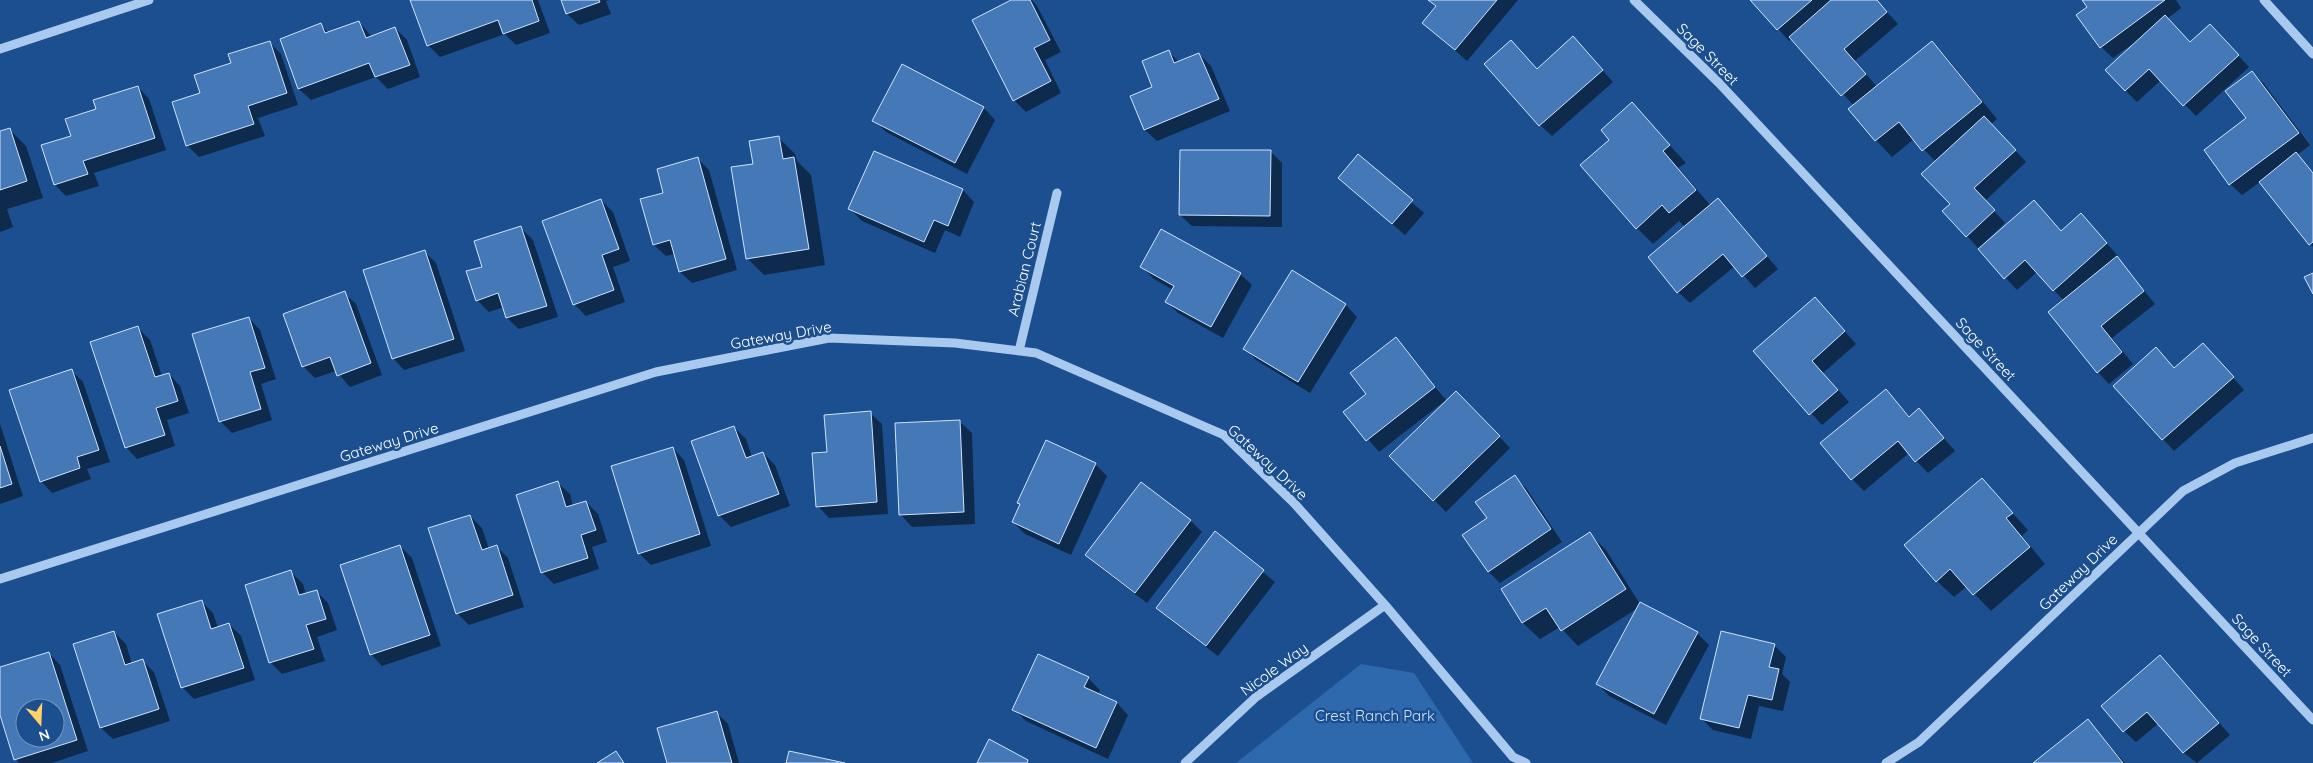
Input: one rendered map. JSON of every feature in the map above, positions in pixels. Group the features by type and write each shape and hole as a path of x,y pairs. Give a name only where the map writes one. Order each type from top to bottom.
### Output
{"street":[{"path":"0,49 149,0"},
{"name":"Sage Street","path":"1634,0 1719,83 2313,720"},
{"path":"2264,0 2313,54"},
{"name":"Arabian Court","path":"1019,351 1057,193"},
{"name":"Gateway Drive","path":"0,579 656,372 828,338 955,343 1036,353 1224,435 1294,503 1385,605 1513,757 1526,763"},
{"name":"Gateway Drive","path":"1886,763 1920,742 2183,491 2235,463 2313,438"},
{"name":"Nicole Way","path":"1185,763 1256,697 1385,605"}],"green space":[{"name":"Crest Ranch Park","path":"1361,664 1414,673 1473,763 1236,763"}],"building":[{"path":"410,0 532,0 539,21 503,34 498,20 427,46"},
{"path":"561,0 599,0 600,2 566,14"},
{"path":"1011,0 1030,0 1050,40 1034,48 1051,81 1013,101 972,20"},
{"path":"1428,0 1497,0 1455,50 1422,23 1436,6"},
{"path":"1750,0 1812,0 1777,30"},
{"path":"1831,0 1877,0 1887,12 1844,49 1866,74 1841,96 1789,37"},
{"path":"2082,0 2165,0 2100,48 2076,15 2087,7"},
{"path":"2165,15 2190,42 2210,24 2239,55 2183,106 2149,69 2125,91 2105,70"},
{"path":"359,21 366,38 395,27 410,65 375,77 369,63 298,89 280,39 321,23 325,33"},
{"path":"1573,36 1603,70 1539,126 1484,64 1511,40 1537,69"},
{"path":"270,41 287,93 248,106 254,124 186,146 172,102 200,93 194,75 231,63 228,54"},
{"path":"1932,41 1982,102 1922,151 1899,122 1875,141 1848,109"},
{"path":"1169,50 1174,63 1199,53 1219,99 1144,130 1130,96 1152,87 1142,61"},
{"path":"902,64 984,107 955,163 872,121"},
{"path":"2252,71 2299,133 2229,185 2204,150 2246,118 2225,91"},
{"path":"138,86 155,138 83,161 88,174 54,185 41,145 71,136 65,119 96,109 93,100"},
{"path":"1632,102 1670,145 1663,151 1696,190 1669,213 1662,205 1636,229 1580,165 1609,140 1601,130"},
{"path":"1984,116 2016,150 1974,188 1995,210 1966,237 1942,211 1950,204 1921,174"},
{"path":"10,128 27,181 0,190 0,131"},
{"path":"779,136 783,159 794,157 809,249 746,259 731,167 753,164 749,141"},
{"path":"1180,150 1271,150 1270,216 1179,215"},
{"path":"874,151 963,189 948,226 934,220 924,242 848,209"},
{"path":"2296,152 2313,173 2313,242 2309,245 2259,182"},
{"path":"1358,154 1413,200 1392,224 1338,178"},
{"path":"698,157 726,259 679,272 670,240 653,245 640,199 663,193 657,169"},
{"path":"1718,198 1767,256 1742,277 1723,254 1677,293 1648,257"},
{"path":"601,199 619,249 602,255 614,290 573,305 542,221"},
{"path":"2034,200 2061,231 2081,213 2107,243 2053,291 2025,260 2004,279 1978,249"},
{"path":"521,226 547,306 506,318 498,293 476,301 466,271 482,267 474,241"},
{"path":"1161,229 1241,273 1211,327 1165,302 1174,286 1140,267"},
{"path":"425,250 454,339 392,359 363,270"},
{"path":"2117,256 2144,291 2101,326 2122,352 2097,373 2048,312"},
{"path":"1292,270 1346,304 1298,382 1243,349"},
{"path":"2313,273 2313,294 2304,277"},
{"path":"345,291 371,363 337,376 330,357 302,367 283,314"},
{"path":"1815,297 1845,331 1812,361 1838,390 1809,415 1753,351"},
{"path":"249,317 265,368 250,372 261,409 219,422 192,334"},
{"path":"138,326 155,377 169,373 178,401 156,408 165,435 125,448 90,342"},
{"path":"1396,337 1435,387 1366,441 1343,412 1366,394 1350,373"},
{"path":"2203,343 2234,377 2162,440 2113,386 2156,347 2174,368"},
{"path":"72,369 99,450 77,457 80,468 40,482 9,390"},
{"path":"1886,389 1909,417 1919,408 1944,438 1915,462 1898,441 1851,480 1820,443"},
{"path":"1456,391 1500,436 1433,501 1389,456"},
{"path":"871,411 877,502 816,507 812,453 827,452 824,415"},
{"path":"960,420 964,512 899,515 895,423"},
{"path":"734,426 746,458 763,452 779,494 718,516 691,441"},
{"path":"1046,440 1096,463 1059,544 1012,522 1020,504 1017,503"},
{"path":"0,446 12,484 0,488"},
{"path":"673,447 700,534 638,554 611,466"},
{"path":"1515,475 1551,529 1488,572 1462,535 1487,518 1475,502"},
{"path":"1982,478 2013,513 2006,518 2030,547 1973,595 1950,569 1936,582 1904,545"},
{"path":"558,481 566,507 586,501 596,530 581,535 588,558 541,573 516,495"},
{"path":"1141,482 1191,520 1135,593 1085,555"},
{"path":"470,515 482,550 497,545 513,595 456,614 428,528"},
{"path":"1215,531 1264,570 1206,646 1156,608"},
{"path":"1590,532 1626,589 1561,631 1546,608 1522,623 1501,589"},
{"path":"400,545 430,635 370,655 340,565"},
{"path":"291,570 299,595 317,590 326,619 306,625 314,649 269,663 245,585"},
{"path":"202,600 211,629 229,623 244,668 181,688 157,614"},
{"path":"1640,602 1698,632 1654,714 1596,684"},
{"path":"114,631 125,665 143,659 159,709 100,728 73,644"},
{"path":"1721,631 1775,644 1769,667 1779,669 1772,700 1748,695 1739,728 1700,719"},
{"path":"49,652 64,698 15,698 15,748 52,748 14,760 0,715 0,667"},
{"path":"1038,654 1089,677 1084,687 1117,702 1096,748 1012,710"},
{"path":"2160,655 2219,723 2183,753 2147,712 2123,732 2101,706"},
{"path":"65,702 77,740 65,744"},
{"path":"717,711 732,763 667,763 657,728"},
{"path":"2088,719 2123,763 2033,763"},
{"path":"989,739 1028,760 1027,763 977,763"},
{"path":"616,751 624,763 597,763"},
{"path":"789,751 845,763 786,763"}]}
